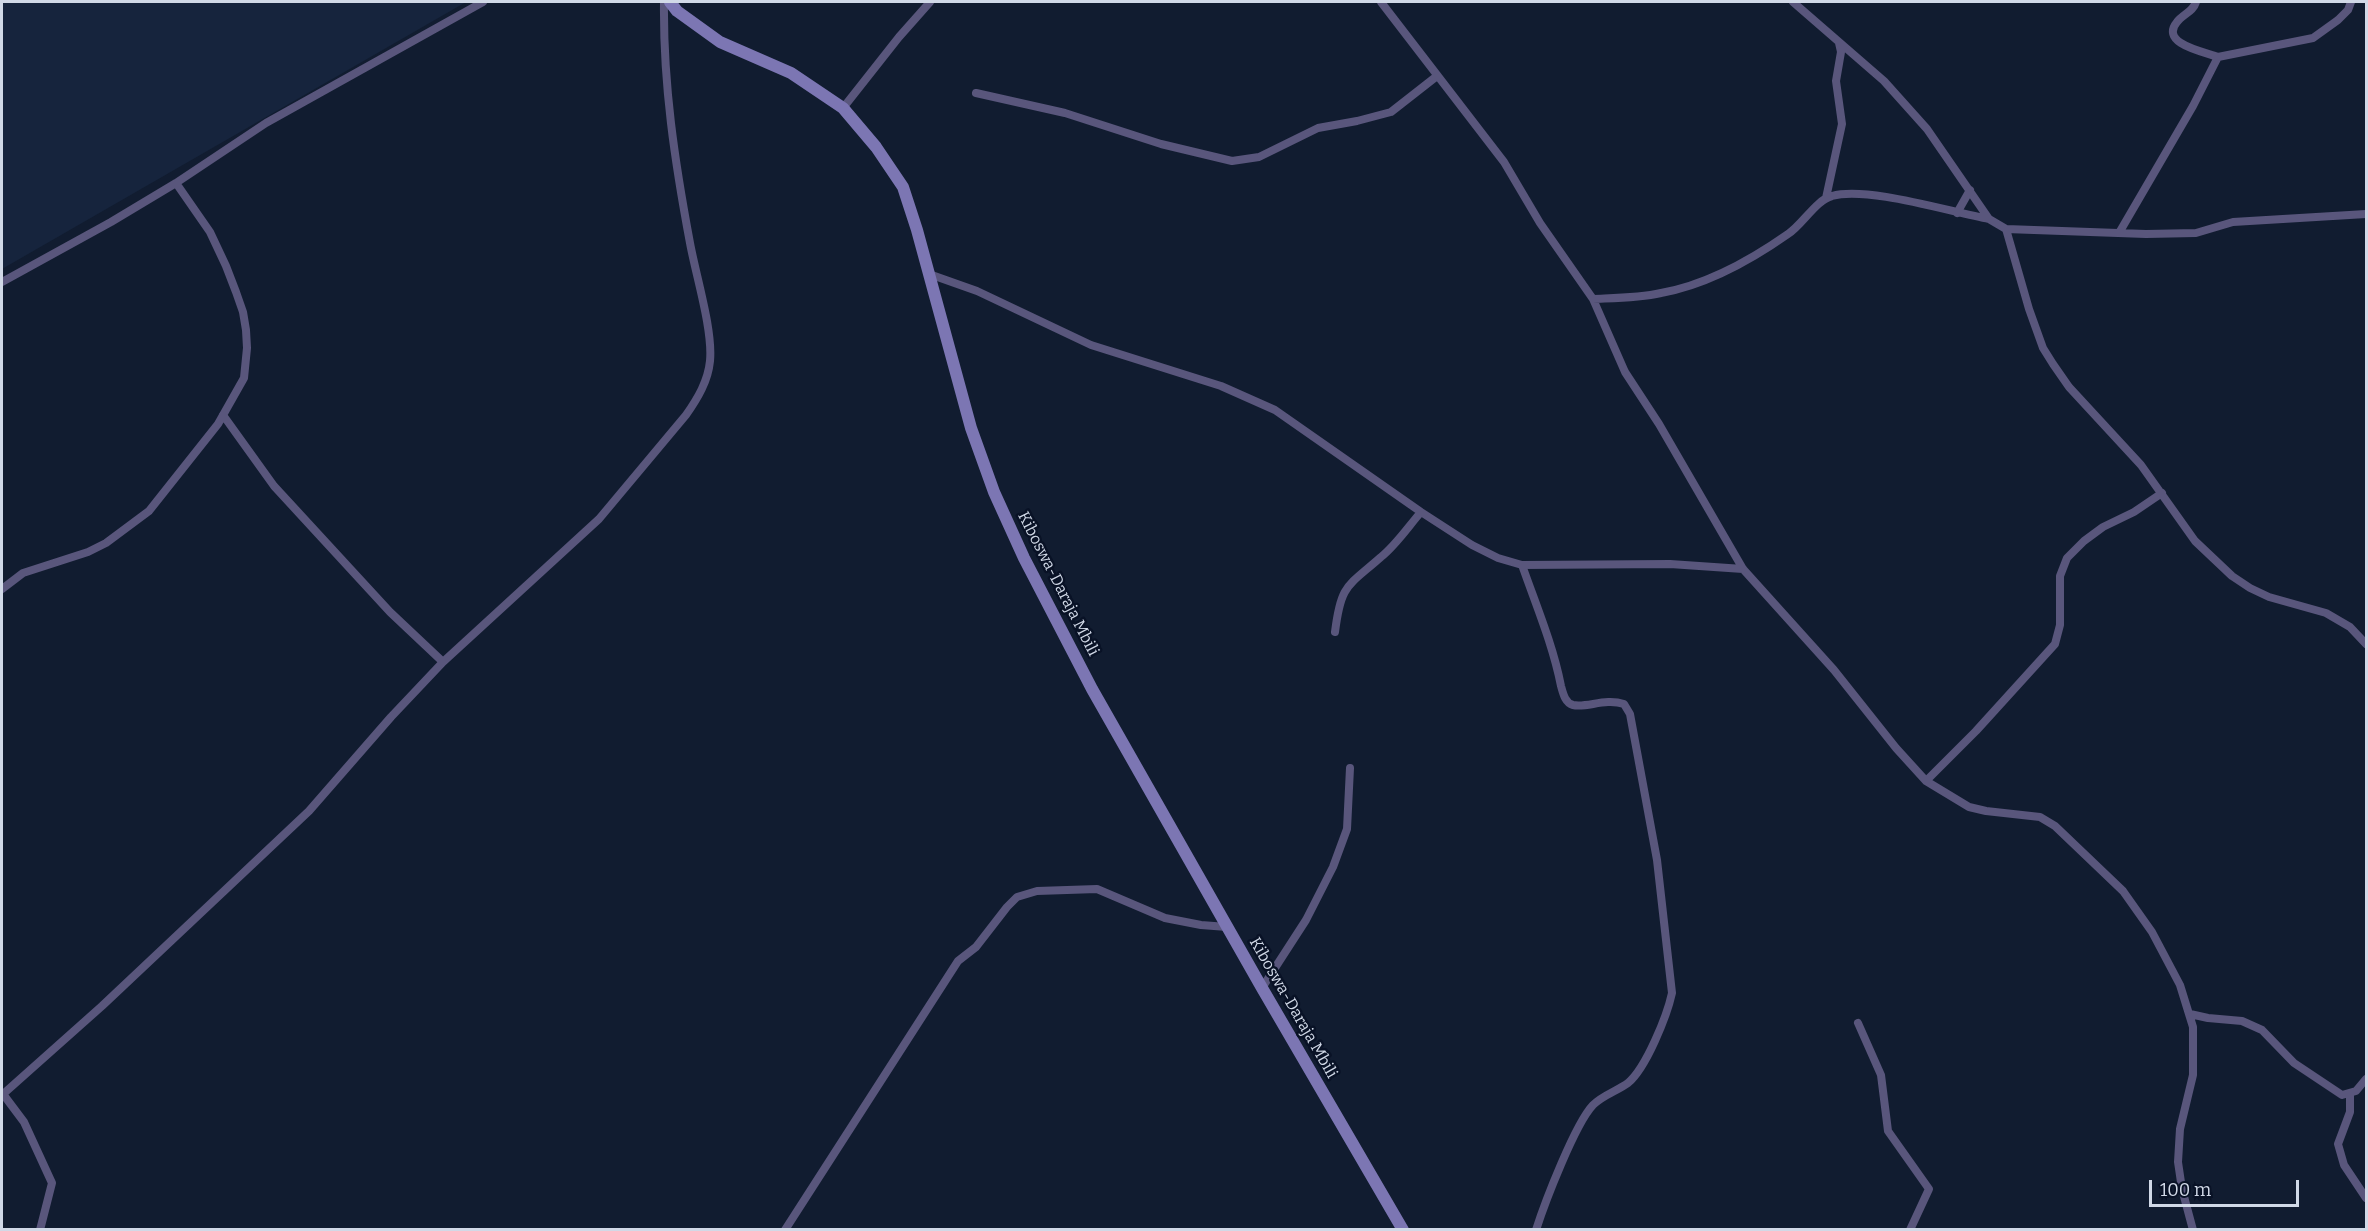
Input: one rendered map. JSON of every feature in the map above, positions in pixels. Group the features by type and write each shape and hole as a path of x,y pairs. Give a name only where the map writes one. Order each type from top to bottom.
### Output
{"main road":[{"name":"Kiboswa-Daraja Mbili","path":"670,2 677,11 720,42 791,73 843,108 876,147 903,187 971,428 994,492 1016,539 1092,689 1403,1230"}],"street":[{"path":"2,282 176,183 266,123 483,2"},
{"path":"40,1230 52,1183 24,1122 2,1094 102,1006 309,811 391,717 443,662 599,519 686,415 699,396 707,377 710,344 674,158 663,43 664,2"},
{"path":"843,108 930,2"},
{"path":"1381,2 1504,162 1540,223 1593,299 1631,382 1659,424 1743,569 1834,670 1926,781 1969,807 2040,817 2055,826 2123,891 2152,932 2180,985 2193,1027 2193,1075 2180,1128 2178,1162 2182,1189 2193,1230"},
{"path":"1793,2 1816,19 1839,43 1884,81 1927,129 1989,219"},
{"path":"2196,2 2193,8 2176,23 2173,36 2181,44 2218,57 2313,38 2338,20 2348,10 2351,2"},
{"path":"1826,198 1842,124 1836,81 1841,52 1839,43"},
{"path":"2119,233 2157,164 2193,106 2218,57"},
{"path":"976,93 1065,113 1161,144 1232,161 1258,157 1318,128 1391,112 1437,76"},
{"path":"2,590 23,573 88,552 106,543 149,511 223,415 244,378 247,348 243,312 226,266 210,232 176,183"},
{"path":"1956,213 1970,190"},
{"path":"1593,299 1663,293 1727,270 1791,232 1826,198 1834,195 1859,194 1902,200 1989,219 2006,229 2196,233 2233,222 2367,214"},
{"path":"2006,229 2029,309 2043,348 2052,364 2069,387 2141,465 2195,541 2232,576 2270,597 2326,613 2350,627 2367,644"},
{"path":"929,274 977,291 1091,345 1221,386 1275,410 1421,512 1472,545 1498,558 1522,565 1670,564 1743,569"},
{"path":"223,415 274,486 390,612 443,662"},
{"path":"1926,781 1976,731 2055,644 2060,625 2061,568 2067,558 2103,527 2134,513 2162,493"},
{"path":"1335,632 1338,608 1345,589 1360,573 1382,557 1421,512"},
{"path":"1522,565 1556,659 1563,694 1567,701 1573,705 1615,702 1624,704 1630,714 1657,860 1672,993 1668,1012 1640,1067 1629,1082 1593,1105 1579,1127 1536,1230"},
{"path":"1262,988 1306,920 1333,867 1347,829 1350,768"},
{"path":"785,1230 958,961 976,947 1017,897 1037,891 1092,889 1165,918 1192,924 1227,927"},
{"path":"2190,1014 2242,1021 2262,1030 2294,1063 2342,1095 2350,1094 2367,1079"},
{"path":"1858,1023 1881,1075 1888,1131 1929,1189 1910,1230"},
{"path":"2350,1094 2350,1112 2338,1144 2344,1165 2367,1198"}],"shaded area":[{"path":"2,2 466,2 2,269"}]}
